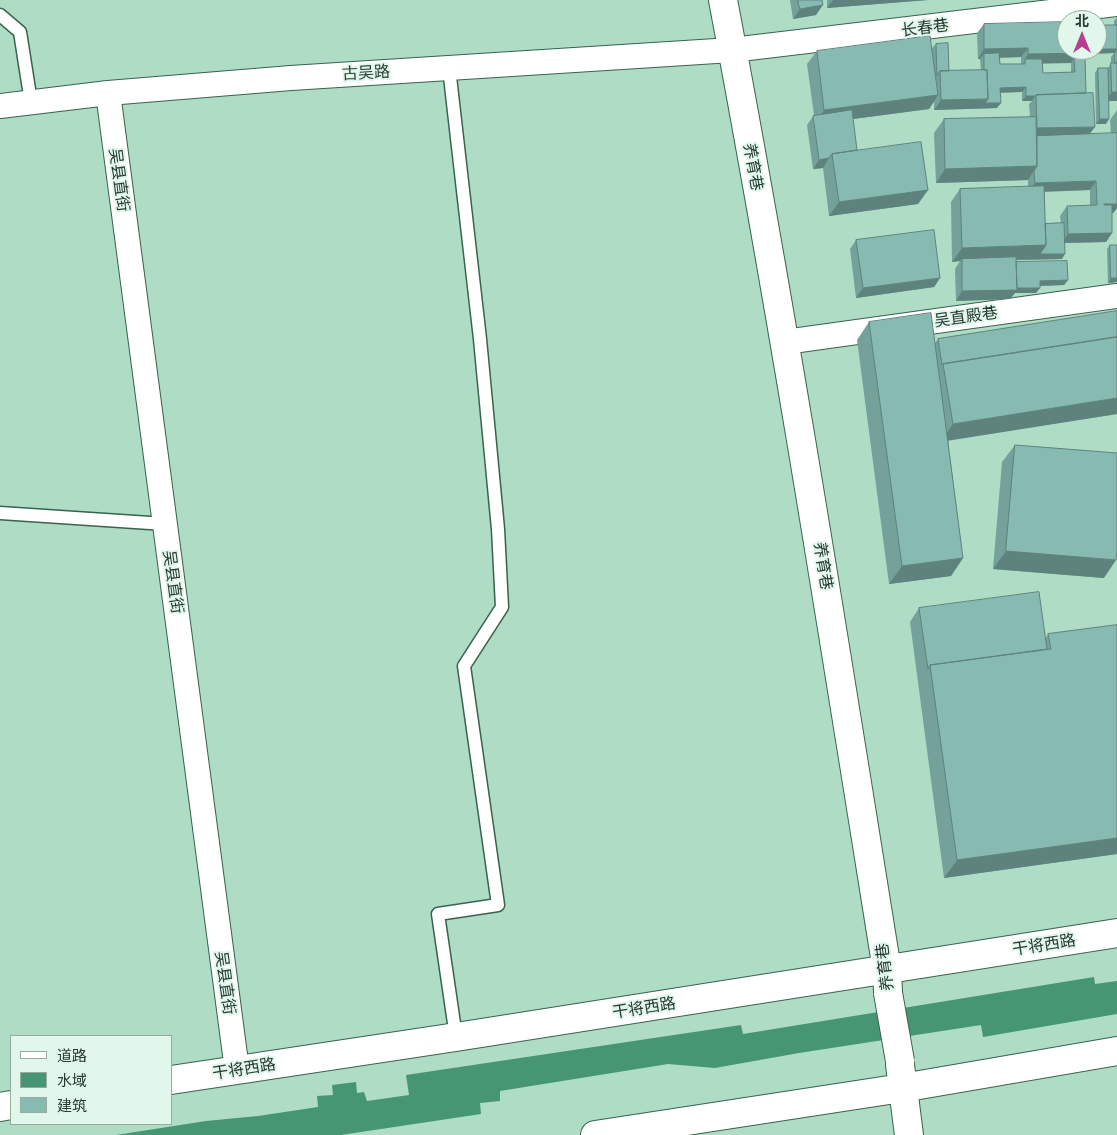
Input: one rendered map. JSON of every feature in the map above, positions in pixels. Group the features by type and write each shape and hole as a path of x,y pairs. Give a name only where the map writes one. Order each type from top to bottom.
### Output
{"main road":[{"name":"养育巷","path":"723,0 821,553 888,981 909,1135"},
{"name":"干将西路","path":"172,1080 456,1037 888,981 1117,933"},
{"path":"595,1135 902,1088 1117,1051"}],"street":[{"name":"长春巷","path":"732,50 1117,4"},
{"name":"古吴路","path":"0,106 108,94 291,78 732,50"},
{"name":"吴县直街","path":"108,94 237,1070"},
{"name":"吴直殿巷","path":"785,342 1117,296"}],"lane":[{"path":"0,16 20,32 31,102"},
{"path":"449,68 479,329 498,529 502,607 464,666 498,905 438,914 456,1037"},
{"path":"0,513 165,524"}],"water":[{"path":"1094,977 1095,984 1117,981 1117,1014 983,1037 981,1025 715,1068 668,1064 500,1091 500,1101 480,1103 481,1114 341,1135 116,1135 206,1121 318,1107 317,1096 333,1095 332,1085 356,1082 357,1093 364,1092 367,1101 409,1095 406,1075 741,1025 743,1034"}],"building":[{"path":"798,0 822,0 823,5 800,9"},
{"path":"1057,22 1057,54 1028,54 1028,48 984,49 984,24"},
{"path":"1107,25 1117,25 1117,49 1107,49"},
{"path":"930,36 938,95 824,110 817,51"},
{"path":"948,43 949,71 940,71 937,76 936,44"},
{"path":"1115,52 1117,52 1117,63 1115,63"},
{"path":"999,53 1000,64 1025,64 1025,59 1042,59 1043,73 1075,72 1074,60 1085,60 1086,93 1026,96 1026,87 1000,88 1001,103 985,103 988,99 987,70 984,70 984,54"},
{"path":"1111,63 1117,63 1117,92 1112,92"},
{"path":"1098,68 1108,68 1109,119 1100,119"},
{"path":"987,70 988,99 941,100 940,71"},
{"path":"1093,93 1095,127 1037,128 1036,95"},
{"path":"852,110 857,150 832,154 829,158 819,160 813,116"},
{"path":"1036,117 1037,166 945,169 944,119"},
{"path":"1117,133 1117,204 1104,204 1112,205 1112,233 1068,234 1067,206 1097,205 1096,181 1035,183 1034,171 1037,166 1037,136"},
{"path":"921,142 928,190 839,202 832,154"},
{"path":"1044,186 1046,245 962,248 960,189"},
{"path":"1064,223 1065,254 1040,254 1046,245 1045,224"},
{"path":"934,230 940,278 863,288 856,240"},
{"path":"1110,245 1117,245 1117,278 1111,278"},
{"path":"1016,257 1017,290 962,291 962,259"},
{"path":"1067,261 1068,280 1040,281 1040,288 1017,288 1016,262"},
{"path":"1117,311 1117,337 942,365 938,339"},
{"path":"931,313 963,558 902,566 869,322"},
{"path":"1117,337 1117,398 953,424 943,364"},
{"path":"1015,445 1117,453 1116,560 1006,551"},
{"path":"1039,592 1047,649 930,665 928,669 919,608"},
{"path":"1117,625 1117,838 957,860 930,665 1051,649 1048,634"}]}
